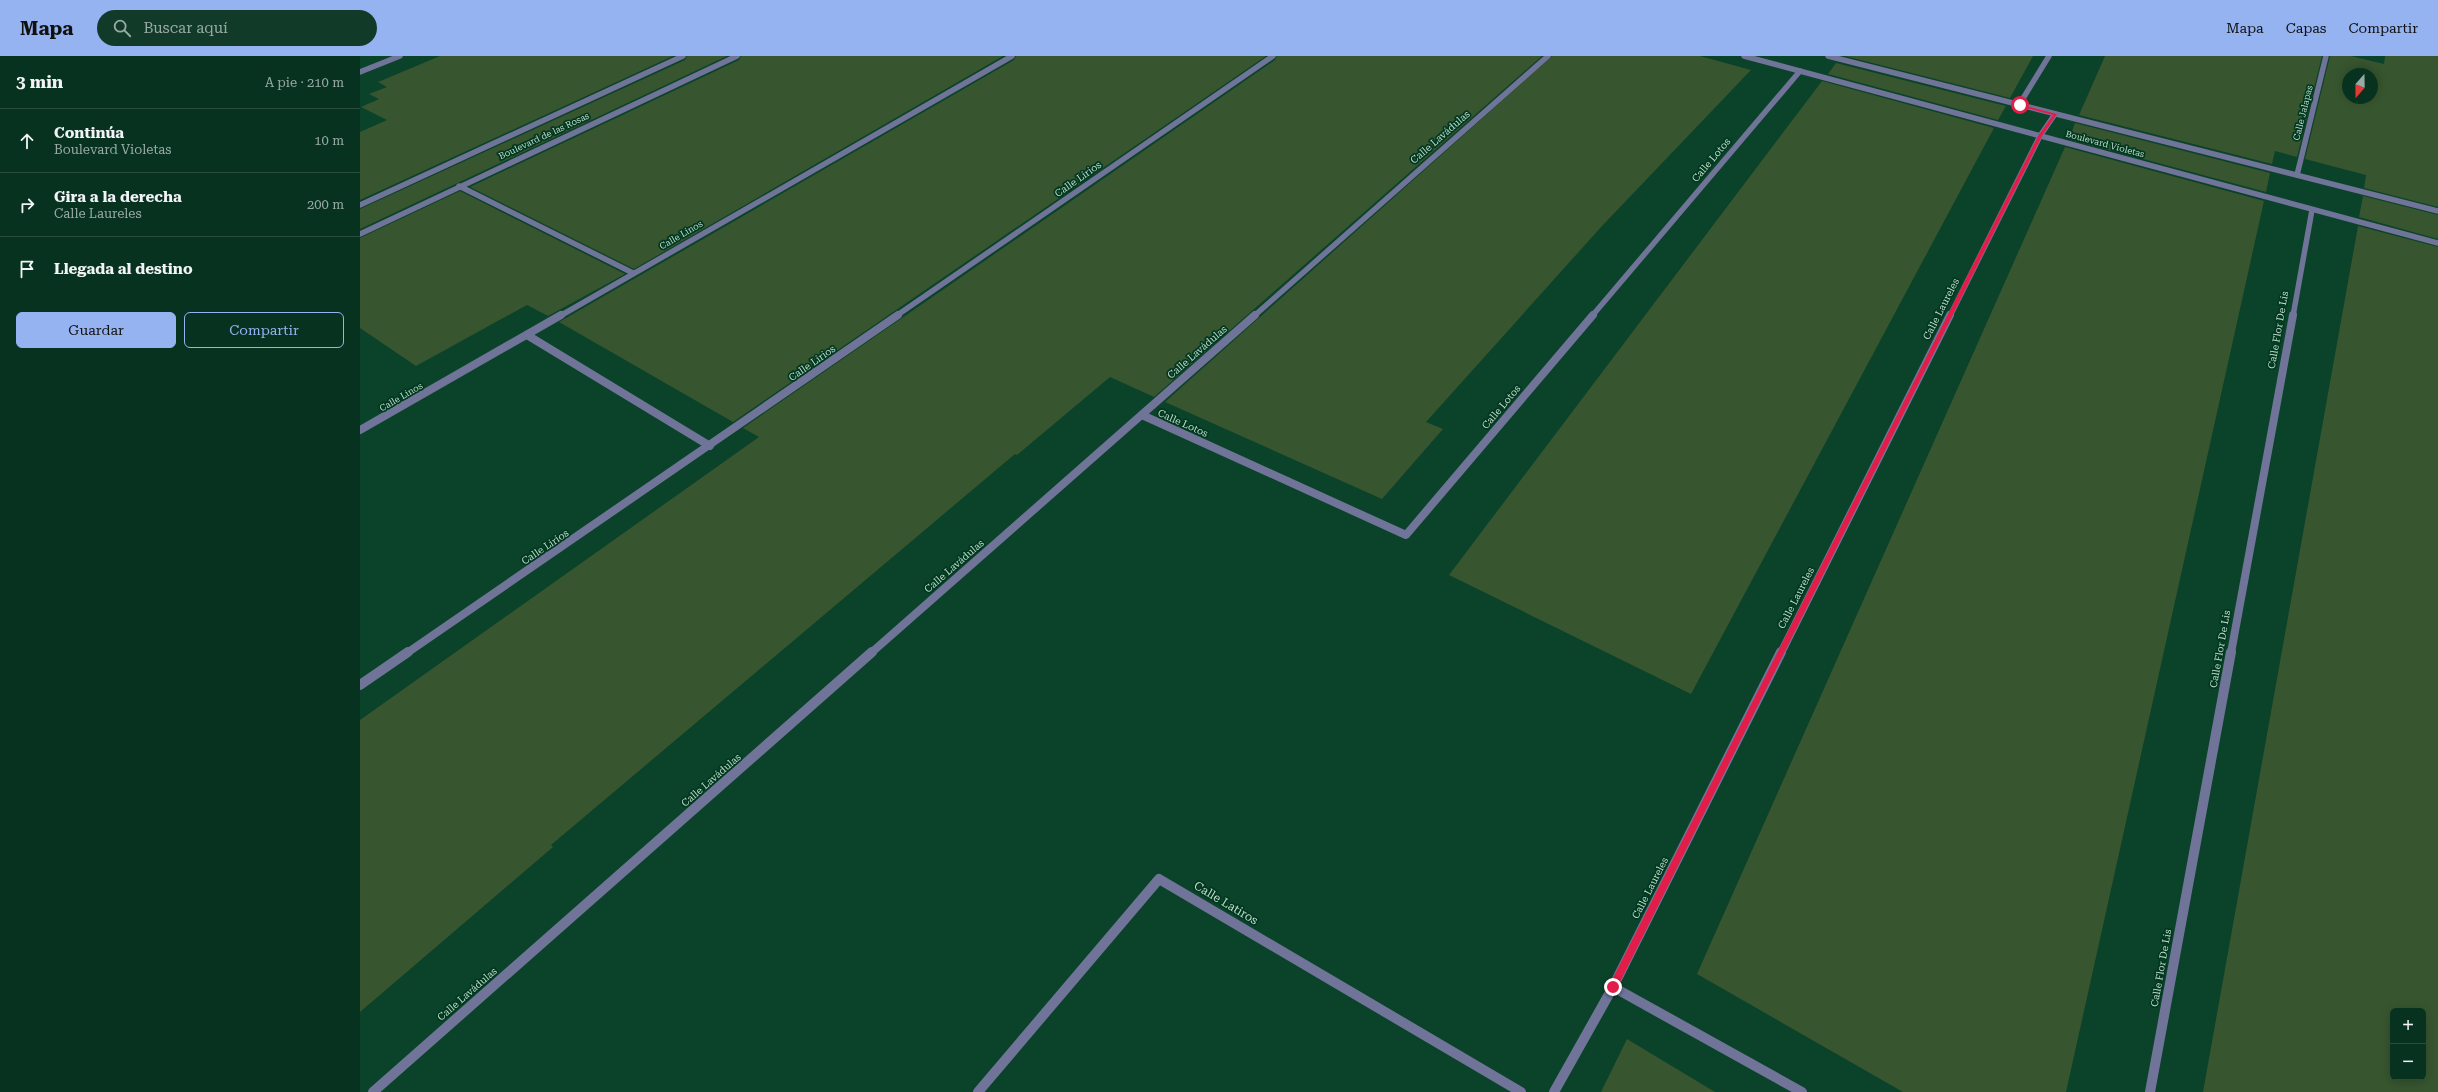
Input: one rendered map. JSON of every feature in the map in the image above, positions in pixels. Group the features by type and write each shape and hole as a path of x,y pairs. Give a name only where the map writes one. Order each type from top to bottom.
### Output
{"street":[{"path":"360,72 400,56"},
{"name":"Boulevard de las Rosas","path":"360,205 683,56"},
{"name":"Boulevard de las Rosas","path":"360,234 737,56"},
{"name":"Calle Linos","path":"360,430 527,335 633,272 1012,56"},
{"name":"Calle Lirios","path":"360,685 710,446 1273,56"},
{"name":"Calle Lavádulas","path":"373,1092 1548,56"},
{"name":"Boulevard Violetas","path":"1744,56 2438,243"},
{"name":"Boulevard Violetas","path":"1828,56 2438,211"},
{"path":"2020,105 2049,56"},
{"name":"Calle Jalapas","path":"2297,175 2326,56"},
{"name":"Calle Lotos","path":"1142,415 1406,535 1800,71"},
{"name":"Calle Laureles","path":"1554,1092 1613,987 2040,136 2055,114"},
{"path":"459,186 633,272"},
{"name":"Calle Flor De Lis","path":"2150,1092 2312,210"},
{"path":"527,335 710,446"},
{"name":"Calle Latiros","path":"978,1092 1159,879 1521,1092"},
{"path":"1613,987 1802,1092"}],"building":[{"path":"440,56 673,56 360,200 360,132 387,120 361,107 379,99 369,94 387,87 378,82"},
{"path":"687,56 727,56 360,229 360,209 685,60"},
{"path":"741,56 1003,56 634,269 470,187 739,60"},
{"path":"1016,56 1266,56 733,422 559,322 1014,60"},
{"path":"1277,56 1542,56 1154,397 1110,377 1017,455 1015,454 551,845 553,847 360,1012 360,720 759,437 743,428 1275,60"},
{"path":"1552,56 1700,56 1751,70 1602,226 1426,422 1443,429 1382,499 1165,402"},
{"path":"1845,56 2033,56 2010,98"},
{"path":"2105,56 2322,56 2297,157 2275,151 2272,164 2079,115"},
{"path":"2330,56 2351,56 2384,64 2385,56 2438,56 2438,207 2364,188 2366,175 2305,159"},
{"path":"1836,63 2006,106 1998,120 1828,74"},
{"path":"1822,81 1994,128 1691,694 1449,575"},
{"path":"2075,123 2270,173 2266,192 2069,139"},
{"path":"2065,147 2264,201 2066,1092 1903,1092 1697,974"},
{"path":"460,191 625,274 548,316 527,305 416,366 360,328 360,238"},
{"path":"2363,196 2438,215 2438,239 2359,217"},
{"path":"2358,226 2438,247 2438,1092 2203,1092"},
{"path":"1627,1039 1715,1092 1601,1092"}],"route":[{"path":"1613,987 2040,136 2055,114 2020,105"}]}
